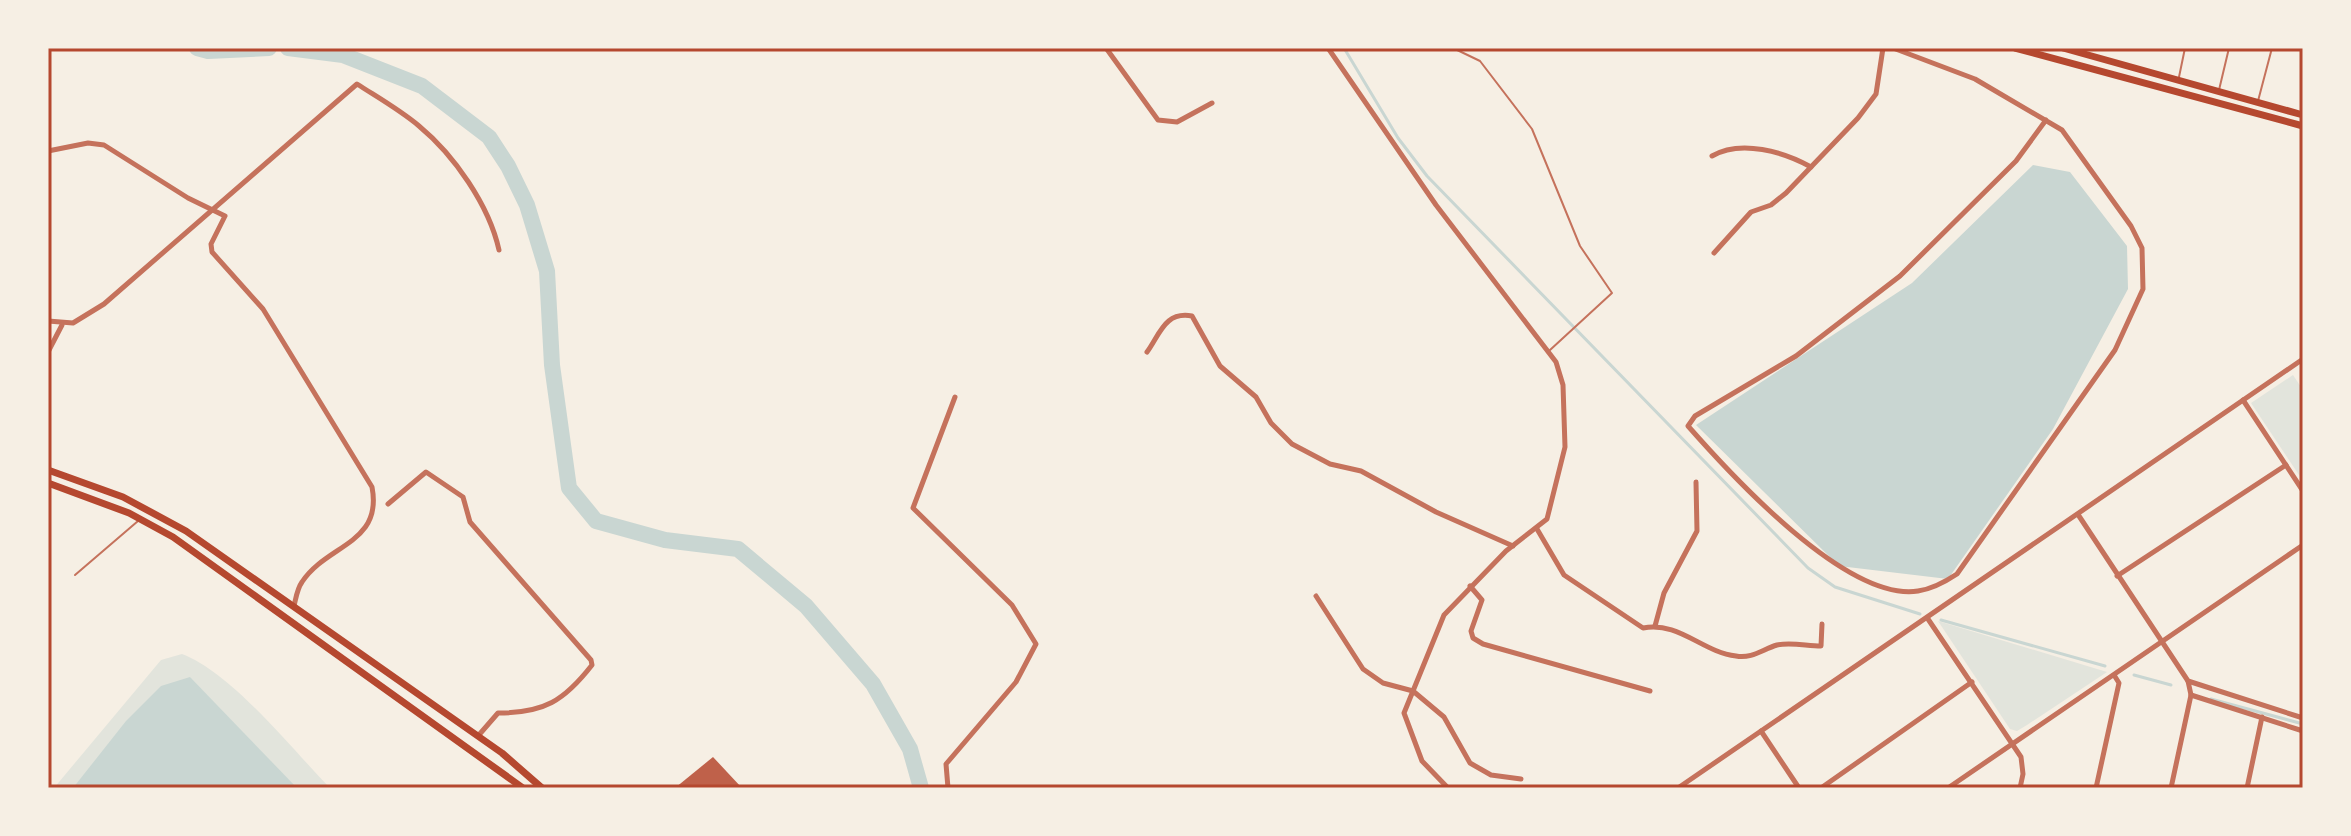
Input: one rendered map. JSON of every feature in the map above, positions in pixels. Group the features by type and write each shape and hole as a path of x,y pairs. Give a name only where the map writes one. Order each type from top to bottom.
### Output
{"main road":[{"path":"2015,48 2175,94 2303,126"},
{"path":"2063,48 2177,82 2302,114"},
{"path":"48,470 147,508 294,606 478,736 542,788"},
{"path":"48,483 140,519 173,537 523,788"},
{"path":"287,617 294,606"}],"street":[{"path":"1106,48 1158,120 1177,122 1212,103"},
{"path":"1328,48 1436,205 1549,351 1563,385 1565,447 1547,519 1470,586 1444,615 1404,713 1409,735 1422,761 1448,788"},
{"path":"1714,253 1751,212 1771,205 1811,167 1876,94 1883,48"},
{"path":"1893,48 1975,79 2046,120 2070,140 2131,226 2142,248 2143,289 2133,318 2115,350 1957,574 1940,585 1915,592 1848,574 1828,561 1763,502 1688,426 1695,416 1796,356 1900,276 2016,161 2046,120"},
{"path":"48,321 62,325 73,323 104,304 357,84 420,126 451,159 494,228 499,250"},
{"path":"48,151 88,143 104,145 225,216 211,244 212,252 263,309 372,487 376,504 370,525 305,578 294,606"},
{"path":"1712,156 1735,148 1772,151 1811,167"},
{"path":"1147,352 1164,324 1181,314 1192,316 1220,366 1256,397 1271,423 1292,444 1330,464 1361,471 1436,512 1514,547"},
{"path":"48,352 62,325"},
{"path":"1678,788 2079,516 2303,359"},
{"path":"948,788 946,764 1016,682 1036,644 1012,605 913,508 955,397"},
{"path":"2243,400 2303,491"},
{"path":"2117,576 2286,465"},
{"path":"388,504 426,472 463,497 470,522 591,660 592,665 582,678 550,705 526,714 498,713 478,736"},
{"path":"1655,626 1664,593 1697,531 1696,482"},
{"path":"2079,516 2188,681 2191,695 2171,788"},
{"path":"1537,529 1564,575 1643,628 1655,626 1679,630 1712,649 1748,657 1778,645 1821,646 1822,624"},
{"path":"1948,788 2303,545"},
{"path":"1470,586 1482,600 1471,631 1473,638 1483,644 1650,691"},
{"path":"1316,596 1363,669 1383,683 1413,691 1449,722 1461,752 1470,763 1491,775 1521,779"},
{"path":"1928,619 2021,757 2023,774 2020,788"},
{"path":"2096,788 2119,683 2114,675"},
{"path":"2188,681 2303,718"},
{"path":"1821,788 1972,682"},
{"path":"2191,695 2303,731"},
{"path":"2247,788 2262,717"},
{"path":"1761,731 1799,788"}],"lane":[{"path":"1453,48 1480,61 1532,129 1580,246 1612,293 1549,351"},
{"path":"2175,94 2185,48"},
{"path":"2219,93 2229,48"},
{"path":"2255,113 2272,48"},
{"path":"2302,114 2303,99"},
{"path":"75,575 140,519"}],"shaded area":[{"path":"2033,165 2070,172 2127,246 2128,289 2053,429 1948,579 1839,566 1696,425 1912,283"},
{"path":"2293,375 2303,390 2303,481 2251,403"},
{"path":"1938,621 2107,672 2017,731 2010,729"},
{"path":"182,654 221,677 241,694 330,788 54,788 161,660"},
{"path":"190,677 297,788 73,788 126,721 161,686"}],"building":[{"path":"713,757 742,788 675,788"}],"waterway":[{"path":"197,48 208,51 269,48"},
{"path":"288,48 343,55 422,86 489,137 508,166 527,205 547,271 552,365 569,488 596,521 665,540 738,549 806,606 873,684 910,749 921,788"},
{"path":"1344,48 1398,138 1427,176 1808,568 1835,587 1920,614"},
{"path":"1941,620 2105,666"},
{"path":"2134,675 2171,685"},
{"path":"2211,699 2303,724"}]}
